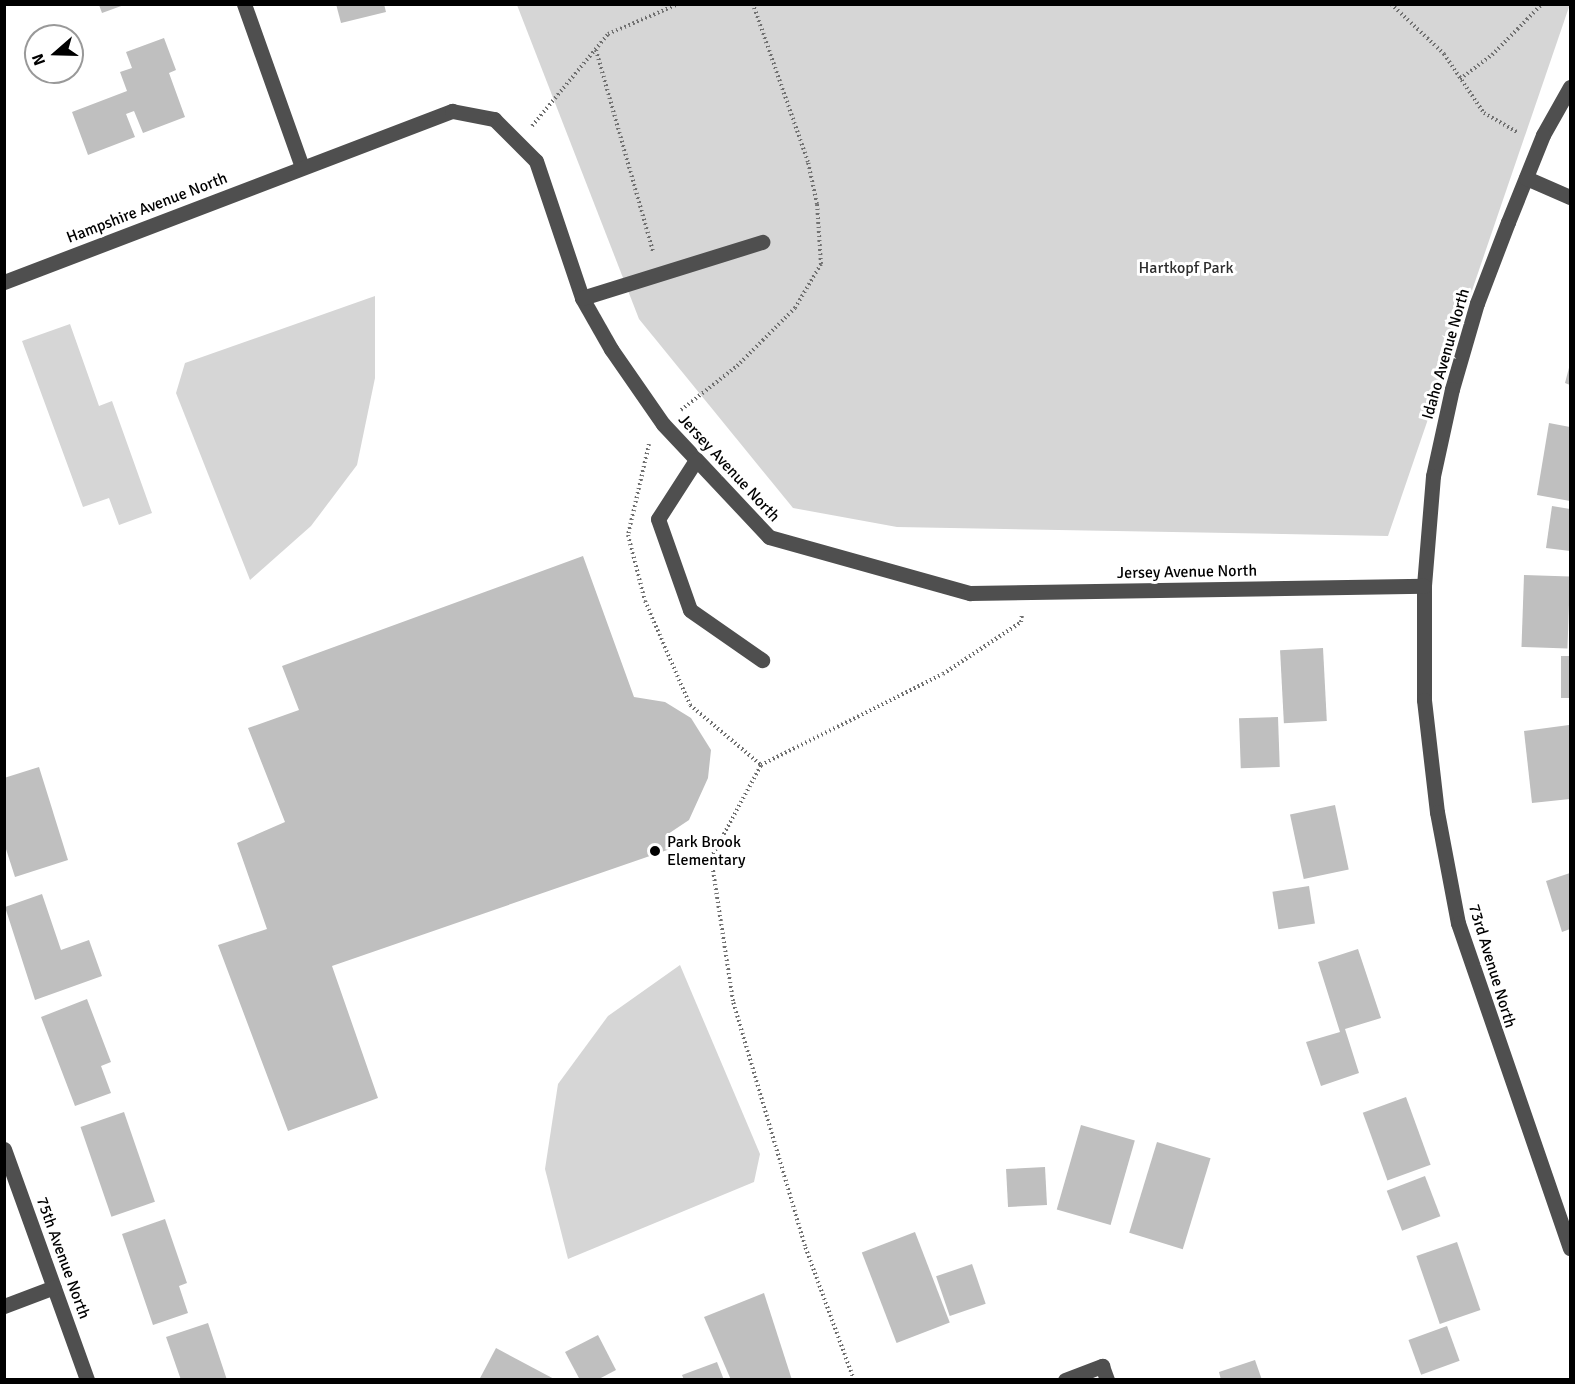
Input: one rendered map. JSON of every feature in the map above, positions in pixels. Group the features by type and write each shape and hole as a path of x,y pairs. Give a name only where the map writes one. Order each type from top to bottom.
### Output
{"street":[{"path":"244,4 302,167"},
{"name":"Idaho Avenue North","path":"1424,647 1424,586 1433,476 1452,389 1476,303 1539,146 1570,87"},
{"name":"Jersey Avenue North","path":"302,167 452,111 494,119 536,161 582,298 611,349 663,424 769,537 970,593 1424,586"},
{"name":"Hampshire Avenue North","path":"4,282 302,167"},
{"path":"1526,178 1570,197"},
{"path":"582,298 762,242"},
{"path":"696,460 658,519 690,610 762,660"},
{"name":"73rd Avenue North","path":"1424,647 1424,700 1437,812 1458,923 1570,1248"},
{"name":"75th Avenue North","path":"4,1149 87,1380"},
{"path":"4,1306 54,1287"},
{"path":"1065,1380 1104,1372"}],"path":[{"path":"517,142 608,34 678,4"},
{"path":"753,4 808,162 817,204 821,264 795,308 737,366 663,424 647,447 628,535 645,601 690,705 761,765"},
{"path":"1391,4 1444,54 1484,113 1539,146"},
{"path":"1461,79 1492,55 1542,4"},
{"path":"596,50 660,275"},
{"path":"854,1380 805,1246 733,1001 711,858 761,765 943,674 1012,629 1021,622 1022,592"}],"green space":[{"name":"Hartkopf Park","path":"1570,4 1388,536 897,527 793,508 639,319 517,5"},
{"path":"375,296 375,378 357,465 311,526 250,580 176,393 185,363"},
{"path":"70,324 99,406 112,401 152,513 119,525 109,498 83,507 22,341"},
{"path":"680,965 760,1154 754,1182 568,1259 545,1169 558,1084 608,1016"}],"building":[{"path":"336,4 384,4 386,12 341,23"},
{"path":"99,5 124,5 102,13"},
{"path":"164,38 176,70 169,73 185,117 143,133 134,111 126,114 135,137 88,155 72,112 127,91 120,72 132,68 126,52"},
{"path":"1570,364 1570,385 1565,383"},
{"path":"1549,423 1570,427 1570,501 1537,495"},
{"path":"1552,506 1570,509 1570,551 1546,548"},
{"path":"583,556 634,697 665,702 691,718 711,750 708,778 689,820 668,834 673,848 332,966 378,1098 288,1131 218,945 267,929 237,843 285,822 248,728 299,710 282,666"},
{"path":"1524,575 1570,577 1567,649 1521,647"},
{"path":"1323,648 1327,721 1284,723 1280,650"},
{"path":"1561,656 1570,656 1570,698 1561,698"},
{"path":"1278,717 1280,767 1241,768 1239,718"},
{"path":"1569,725 1570,799 1532,803 1524,731"},
{"path":"39,767 68,860 15,877 4,843 4,778"},
{"path":"1335,805 1349,870 1304,879 1290,815"},
{"path":"1570,873 1570,929 1562,932 1546,881"},
{"path":"1309,886 1315,924 1278,929 1272,892"},
{"path":"42,894 61,950 89,940 102,976 35,1000 5,907"},
{"path":"1358,949 1381,1018 1345,1029 1359,1073 1321,1086 1306,1042 1340,1032 1318,962"},
{"path":"87,999 111,1062 101,1066 111,1093 75,1106 41,1017"},
{"path":"1406,1097 1431,1165 1387,1180 1363,1113"},
{"path":"124,1112 155,1202 111,1217 81,1127"},
{"path":"1081,1125 1135,1140 1111,1225 1057,1210"},
{"path":"1157,1142 1211,1158 1183,1249 1129,1233"},
{"path":"1045,1167 1047,1205 1008,1207 1006,1169"},
{"path":"1425,1176 1440,1216 1402,1231 1387,1191"},
{"path":"165,1219 187,1283 179,1286 188,1313 153,1325 122,1234"},
{"path":"915,1232 950,1323 897,1343 862,1252"},
{"path":"1457,1242 1480,1310 1440,1324 1416,1256"},
{"path":"972,1264 986,1304 950,1316 936,1276"},
{"path":"764,1293 792,1380 731,1380 704,1317"},
{"path":"208,1323 227,1380 181,1380 166,1337"},
{"path":"1447,1326 1460,1361 1421,1375 1408,1340"},
{"path":"598,1335 616,1370 597,1380 580,1380 565,1352"},
{"path":"496,1348 556,1380 479,1380"},
{"path":"1255,1360 1262,1380 1221,1380 1219,1372"},
{"path":"717,1362 724,1380 684,1380 682,1375"}],"place":[{"name":"Park Brook Elementary","path":"655,851"}]}
